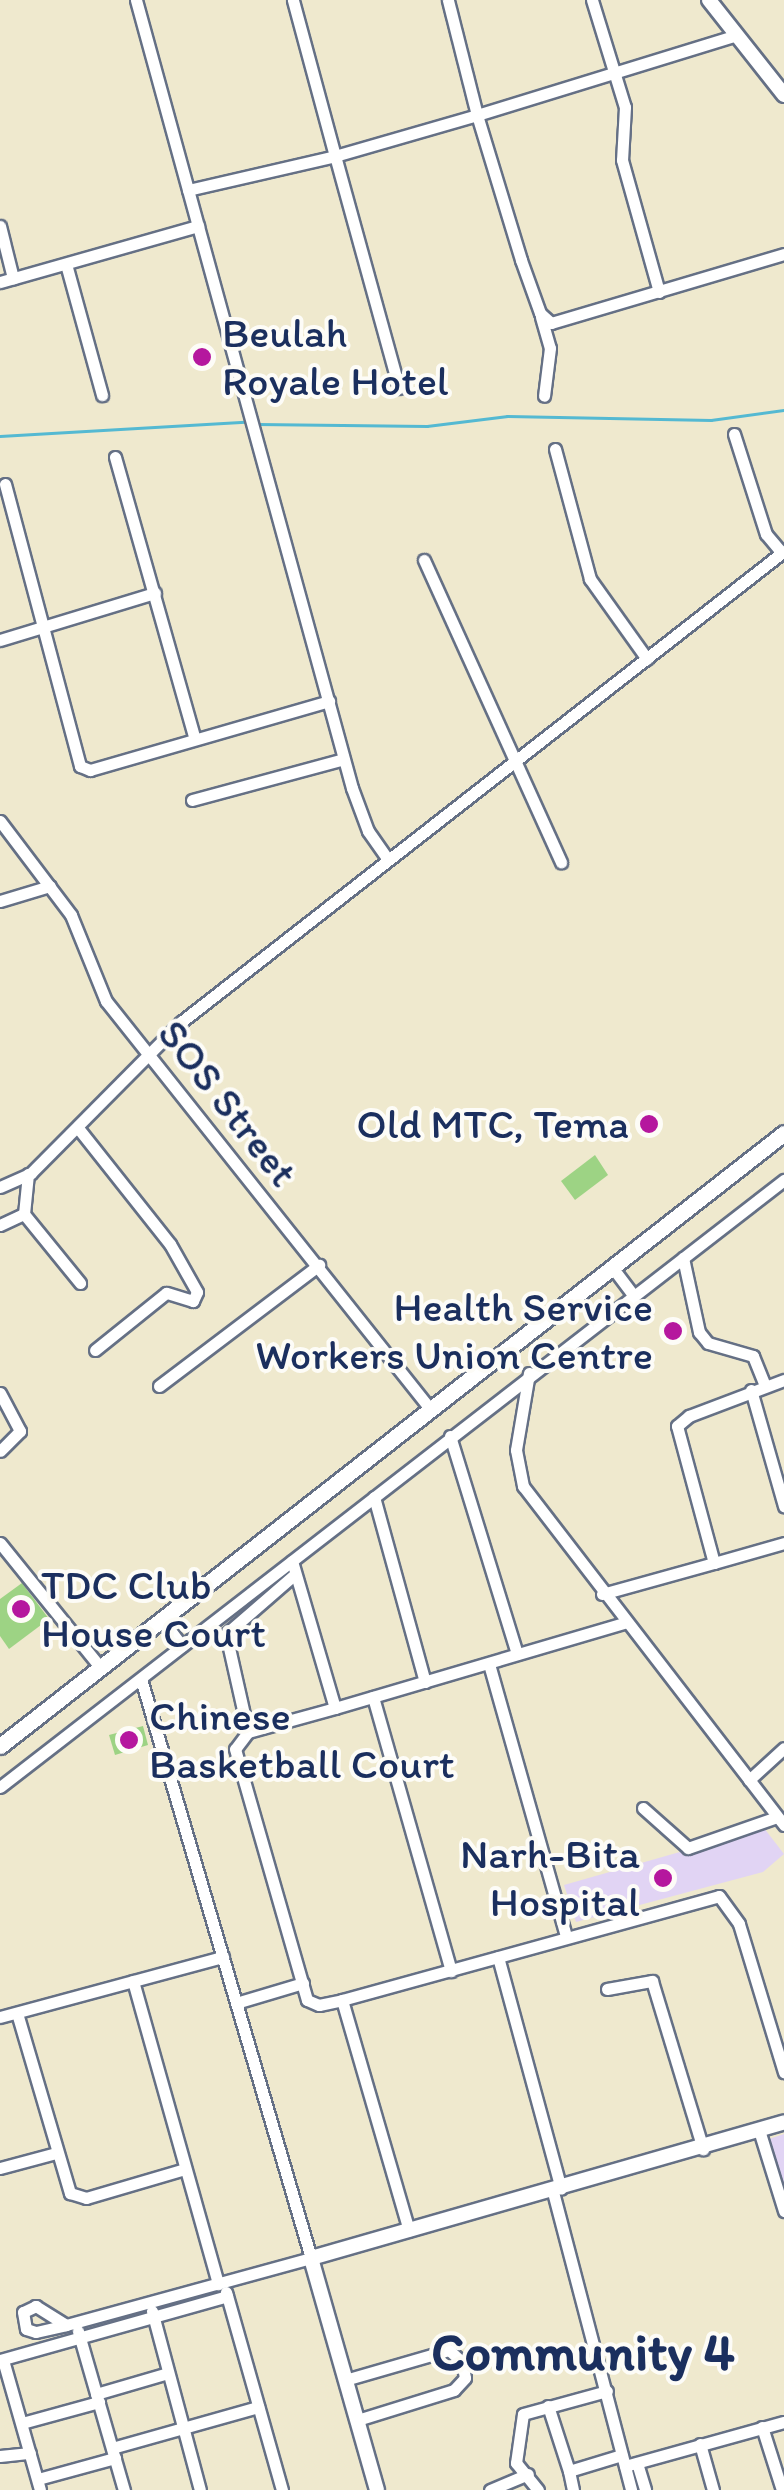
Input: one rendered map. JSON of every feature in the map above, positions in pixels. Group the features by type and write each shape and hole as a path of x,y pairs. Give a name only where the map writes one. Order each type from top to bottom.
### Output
{"main road":[{"path":"0,1746 784,1133"}],"street":[{"path":"136,0 344,758 368,832 388,860"},
{"path":"293,0 400,388"},
{"path":"448,0 477,114 550,348 544,396"},
{"path":"592,0 626,107 622,160 659,292"},
{"path":"708,0 784,95"},
{"path":"188,190 335,156 737,34"},
{"path":"0,226 6,280 198,226"},
{"path":"540,312 557,323 784,254"},
{"path":"66,264 102,396"},
{"path":"0,1187 28,1174 180,1022 783,552 766,534 734,434"},
{"path":"555,449 590,578 647,658"},
{"path":"115,457 195,740"},
{"path":"5,484 80,766 90,770 329,702"},
{"path":"424,560 561,862"},
{"path":"0,640 155,593"},
{"path":"192,800 344,758"},
{"name":"SOS Street","path":"0,821 78,927 100,991 430,1410"},
{"path":"0,901 50,886"},
{"path":"78,1128 170,1244 197,1292 193,1301 166,1294 95,1350"},
{"path":"28,1174 24,1214 80,1283"},
{"path":"248,1732 226,1634 374,1497 529,1373 784,1180"},
{"path":"0,1225 24,1214"},
{"path":"683,1258 699,1332 708,1343 752,1356 765,1385"},
{"path":"159,1386 319,1265"},
{"path":"612,1267 632,1294"},
{"path":"529,1373 516,1450 519,1480 624,1623 781,1821 688,1848 643,1808"},
{"path":"714,1562 677,1426 752,1390 784,1380"},
{"path":"752,1390 784,1506"},
{"path":"0,1393 20,1431 0,1451"},
{"path":"450,1436 517,1654"},
{"path":"374,1497 425,1682"},
{"path":"602,1594 784,1543"},
{"path":"0,1544 100,1667"},
{"path":"0,1787 182,1646 294,1568"},
{"path":"294,1568 334,1708"},
{"path":"161,1618 182,1646"},
{"path":"624,1623 248,1732 235,1748 303,1983 314,2005 342,2000 566,1936 721,1897 738,1924 784,2072"},
{"path":"489,1664 566,1936"},
{"path":"141,1679 377,2490"},
{"path":"373,1697 451,1971"},
{"path":"749,1780 784,1748"},
{"path":"0,2017 223,1957"},
{"path":"498,1957 628,2462 631,2490"},
{"path":"607,1989 652,1981 703,2149"},
{"path":"133,1982 282,2490"},
{"path":"236,2004 303,1983"},
{"path":"342,2000 409,2230"},
{"path":"17,2012 67,2189 80,2198 185,2169"},
{"path":"258,2407 183,2428 39,2484 2,2360 311,2258 557,2191 784,2122"},
{"path":"759,2130 784,2212"},
{"path":"0,2168 56,2152"},
{"path":"124,2490 80,2336 71,2324 151,2309"},
{"path":"151,2309 200,2490"},
{"path":"345,2380 449,2350 459,2354 464,2368 465,2378 454,2390 357,2420"},
{"path":"22,2422 168,2373"},
{"path":"538,2490 516,2463 521,2419 548,2406 607,2391"},
{"path":"548,2406 574,2490"},
{"path":"569,2471 628,2462 784,2422"},
{"path":"762,2427 782,2490"},
{"path":"700,2444 714,2490"},
{"path":"0,2456 30,2452"},
{"path":"628,2462 644,2490"},
{"path":"490,2490 528,2474"}],"shaded area":[{"name":"Narh-Bita Hospital","path":"764,1828 784,1854 763,1872 576,1922 564,1885"},
{"path":"784,2134 784,2198 769,2139"}],"green space":[{"path":"595,1155 608,1175 575,1200 561,1181"},
{"name":"TDC Club House Court","path":"22,1583 49,1619 9,1649 0,1636 0,1599"},
{"name":"Chinese Basketball Court","path":"143,1726 148,1745 115,1755 109,1735"}],"waterway":[{"path":"257,424 427,426 507,416 711,420 784,410"},
{"path":"0,436 245,422"}],"place":[{"name":"Beulah Royale Hotel","path":"202,357"},
{"name":"Old MTC, Tema","path":"649,1124"},
{"name":"Health Service Workers Union Centre","path":"673,1331"},
{"name":"TDC Club House Court","path":"21,1609"},
{"name":"Chinese Basketball Court","path":"129,1740"},
{"name":"Narh-Bita Hospital","path":"663,1878"}],"district":[{"name":"Community 4","path":"583,2353"}]}
